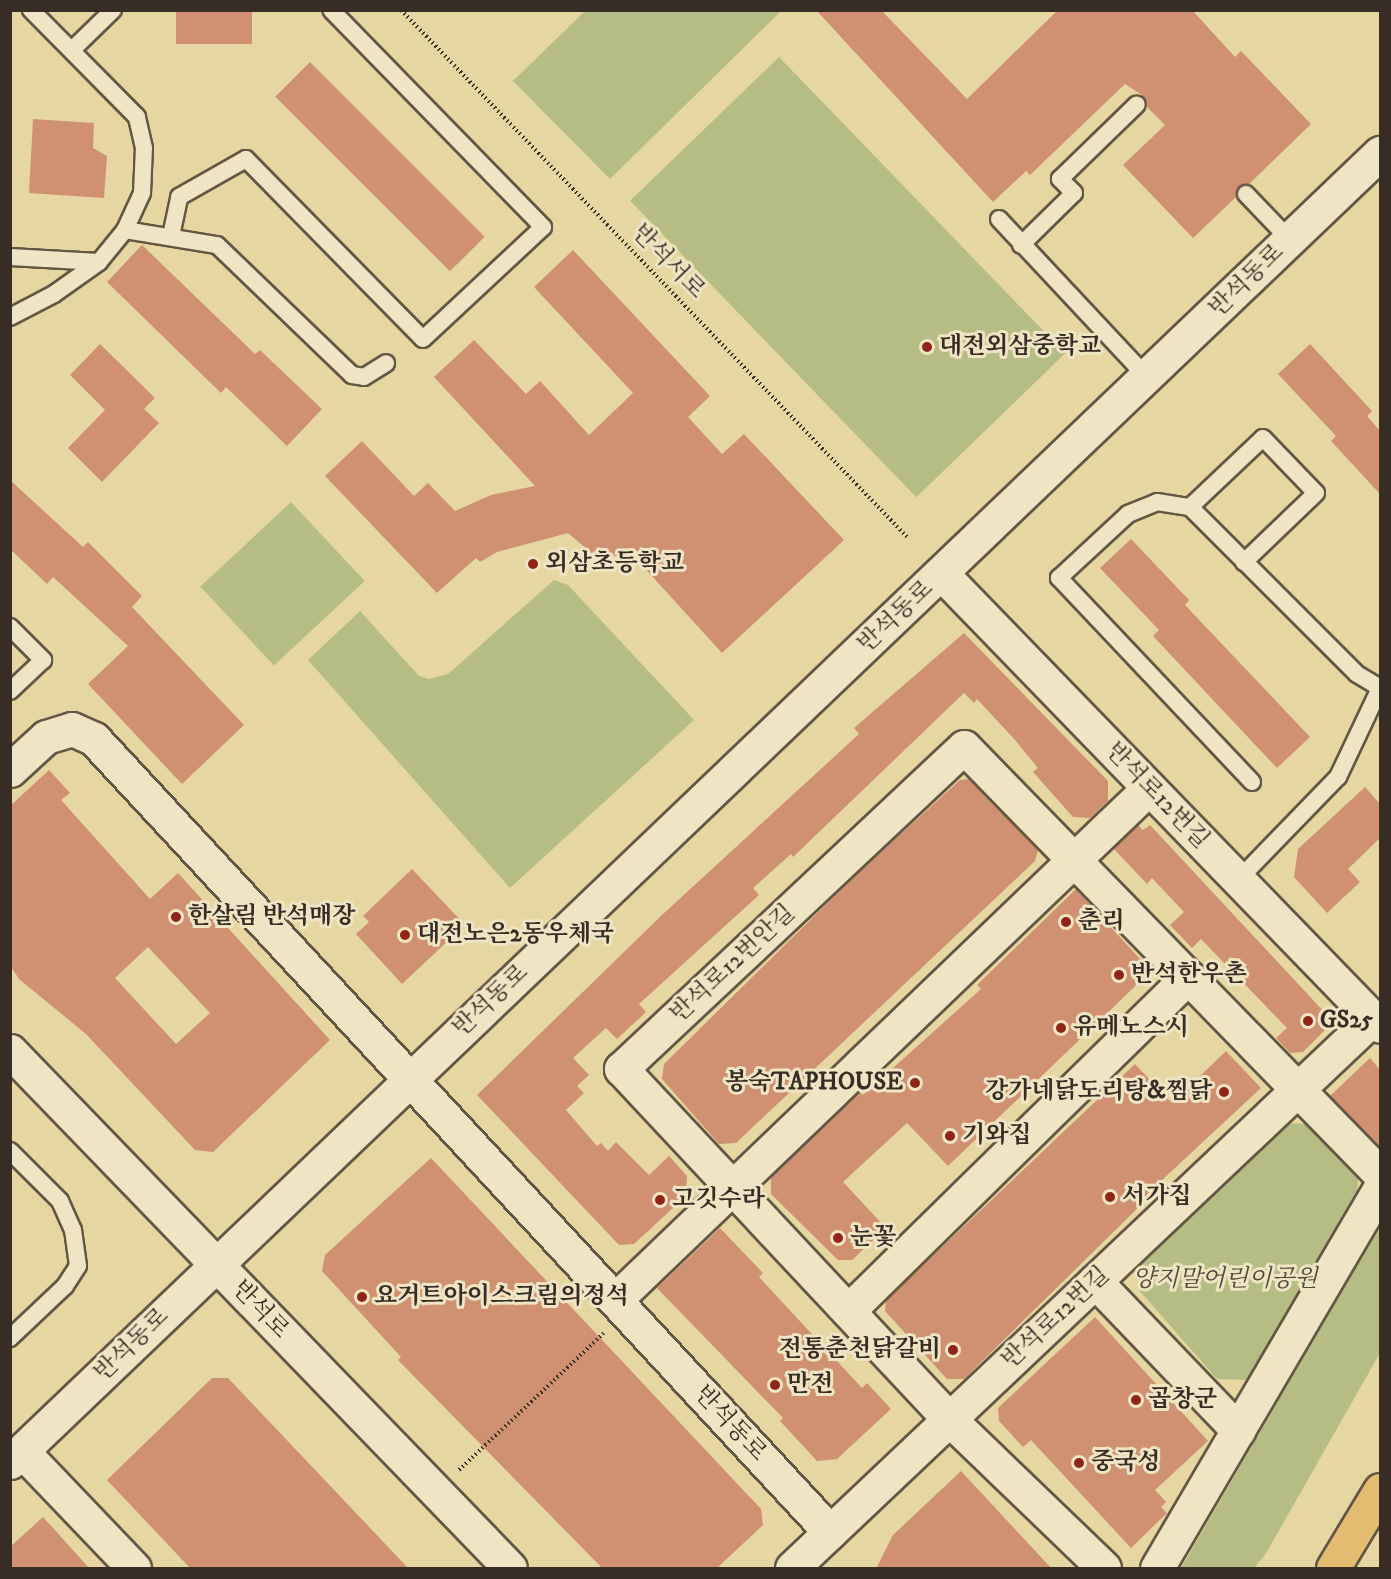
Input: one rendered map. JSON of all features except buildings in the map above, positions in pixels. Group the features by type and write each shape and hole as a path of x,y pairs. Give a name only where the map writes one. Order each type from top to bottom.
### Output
{"main road":[{"path":"1333,1569 1380,1490"}],"street":[{"name":"반석동로","path":"16,1456 409,1079 1148,378 1380,153"},
{"name":"반석로12번길","path":"792,1569 1298,1089 1377,1022 942,574"},
{"name":"반석동로","path":"10,770 46,736 72,729 94,740 830,1532"},
{"name":"반석로12번안길","path":"949,1419 621,1069 964,747 1074,860"},
{"path":"620,1306 732,1188 1149,788"},
{"path":"1074,860 1380,1174"},
{"path":"848,1311 1188,977"},
{"name":"반석로","path":"10,1051 510,1569"},
{"path":"1156,1569 1380,1188"},
{"path":"1095,1281 1238,1430"},
{"path":"949,1419 1104,1569"},
{"path":"16,1456 134,1569"}],"lane":[{"path":"10,317 54,294 99,262 125,230 142,193 144,148 137,117 31,10"},
{"path":"72,50 113,10"},
{"path":"171,236 179,197 246,159 423,339 543,227 331,10"},
{"path":"1021,245 1074,193 1060,179 1137,104"},
{"path":"1246,194 1290,240"},
{"path":"999,219 1148,378"},
{"path":"125,230 217,245 232,256 352,375 364,377 386,363"},
{"path":"10,257 99,262"},
{"path":"1190,507 1263,438 1316,493 1244,562"},
{"path":"1239,879 1338,777 1380,688 1357,674 1190,507 1157,502 1128,514 1059,578 1252,782"},
{"path":"10,627 43,660 10,691"},
{"path":"10,1151 60,1201 73,1230 78,1266 65,1286 10,1338"}],"path":[{"name":"반석서로","path":"402,10 909,539"},
{"path":"436,1492 620,1306"}],"green space":[{"path":"586,10 779,10 780,12 610,179 513,81"},
{"path":"779,57 1065,353 916,497 630,201"},
{"path":"291,502 365,581 274,666 200,587"},
{"path":"554,580 568,585 694,720 510,888 308,660 360,611 419,676 429,679 448,674"},
{"name":"양지말어린이공원","path":"1285,1123 1308,1124 1358,1174 1357,1200 1247,1380 1217,1379 1139,1290 1140,1264"},
{"path":"1380,1226 1380,1353 1265,1555 1254,1568 1181,1568"}],"place":[{"name":"대전외삼중학교","path":"927,347"},
{"name":"외삼초등학교","path":"533,564"},
{"name":"한살림 반석매장","path":"176,917"},
{"name":"춘리","path":"1066,922"},
{"name":"대전노은2동우체국","path":"405,935"},
{"name":"반석한우촌","path":"1119,975"},
{"name":"GS25","path":"1308,1021"},
{"name":"유메노스시","path":"1061,1028"},
{"name":"봉숙TAPHOUSE","path":"915,1083"},
{"name":"강가네닭도리탕&찜닭","path":"1224,1092"},
{"name":"기와집","path":"950,1136"},
{"name":"서가집","path":"1110,1197"},
{"name":"고깃수라","path":"660,1200"},
{"name":"눈꽃","path":"838,1238"},
{"name":"요거트아이스크림의정석","path":"362,1297"},
{"name":"전통춘천닭갈비","path":"953,1350"},
{"name":"만전","path":"775,1385"},
{"name":"곱창군","path":"1136,1400"},
{"name":"중국성","path":"1079,1463"}]}
